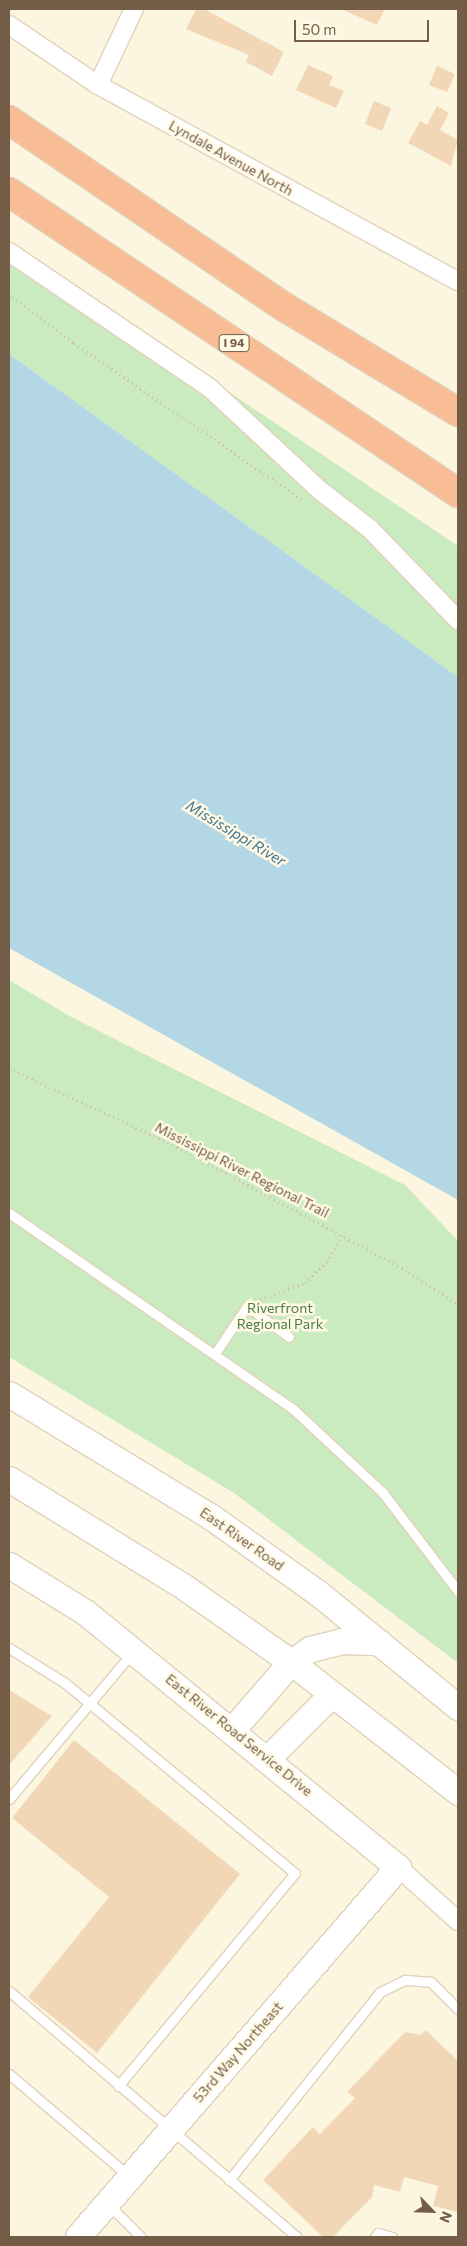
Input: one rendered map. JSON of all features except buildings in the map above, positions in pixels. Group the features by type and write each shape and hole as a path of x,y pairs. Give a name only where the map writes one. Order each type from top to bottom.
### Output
{"highway":[{"path":"9,120 286,308 458,412"},
{"name":"I 94","path":"9,192 458,493"}],"street":[{"path":"98,85 134,9"},
{"name":"Lyndale Avenue North","path":"9,25 98,85 458,281"},
{"path":"9,252 211,389 322,492 370,529 458,620"},
{"name":"East River Road","path":"9,1394 210,1516 379,1642 458,1707"},
{"path":"9,1479 180,1584 291,1662 458,1792"},
{"name":"East River Road Service Drive","path":"9,1565 85,1612 268,1758 458,1920"},
{"path":"232,1730 291,1662 310,1649 342,1641 379,1642"},
{"path":"268,1758 331,1695"},
{"name":"53rd Way Northeast","path":"78,2237 398,1867"}],"lane":[{"path":"9,1214 216,1352 292,1408 353,1462 458,1591"},
{"path":"216,1352 247,1306 288,1337"},
{"path":"9,1648 65,1683 88,1705 296,1873 118,2086"},
{"path":"9,1799 134,1651"},
{"path":"229,2180 380,1992 405,1980 431,1982 458,2009"},
{"path":"9,1991 297,2237"},
{"path":"9,2074 130,2177"},
{"path":"107,2203 141,2237"},
{"path":"375,2237 378,2233 392,2237"}],"path":[{"path":"9,292 74,343 313,508"},
{"name":"Mississippi River Regional Trail","path":"9,1068 177,1148 343,1235 458,1305"},
{"path":"247,1306 304,1283 327,1262 343,1235"}],"green space":[{"path":"9,244 458,546 458,677 9,354"},
{"name":"Riverfront Regional Park","path":"9,980 73,1018 405,1185 458,1241 458,1663 234,1493 9,1357"}],"water":[{"name":"Mississippi River","path":"9,354 458,677 458,1200 9,948"}]}
